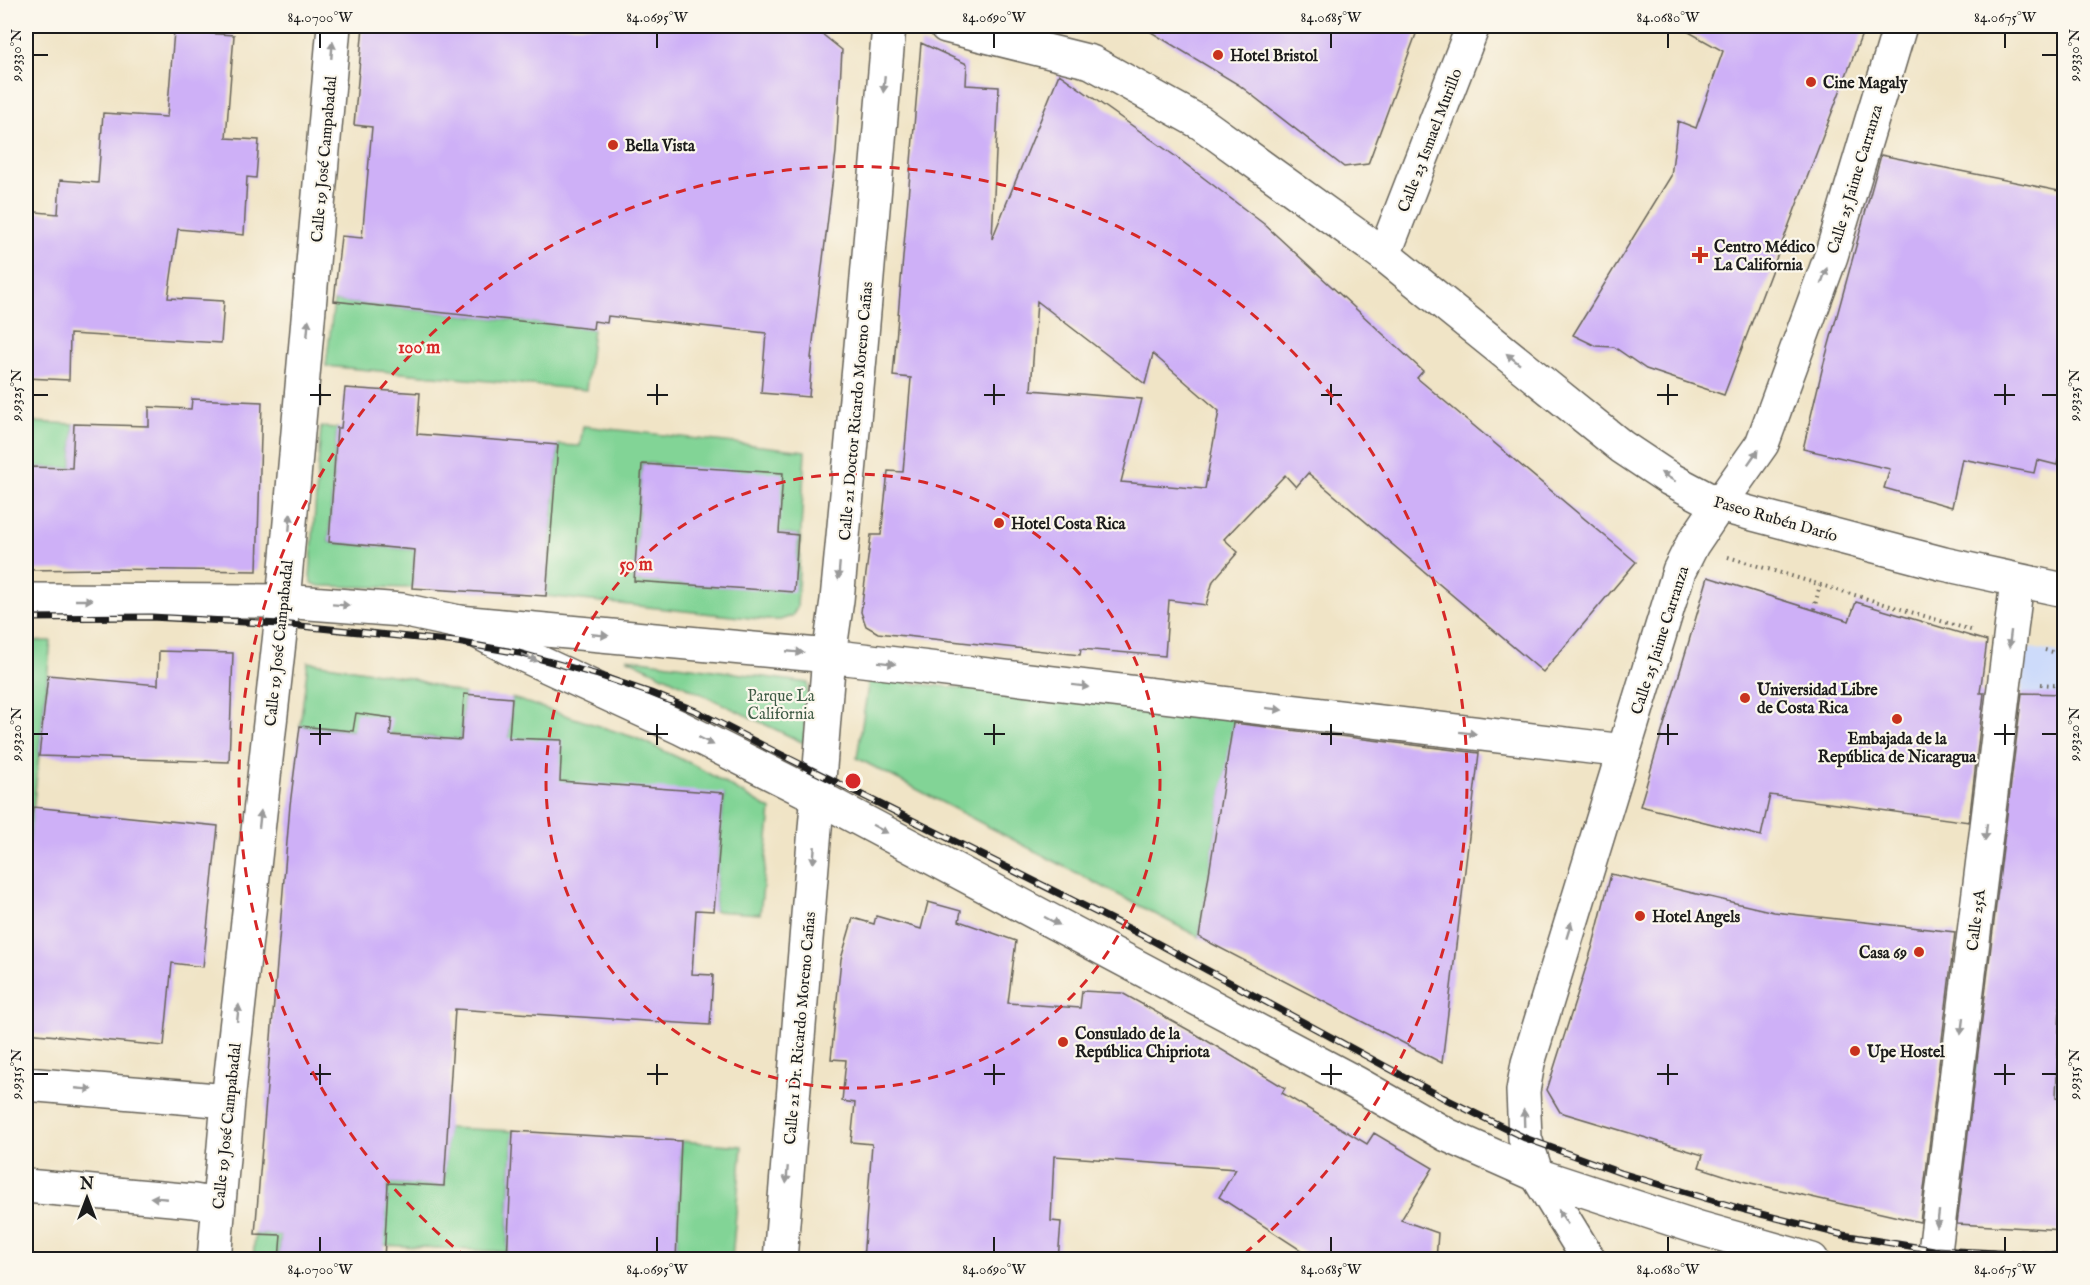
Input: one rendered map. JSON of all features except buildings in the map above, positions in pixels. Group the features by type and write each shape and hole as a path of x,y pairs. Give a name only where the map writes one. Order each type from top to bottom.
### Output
{"main road":[{"name":"Calle 19 José Campabadal","path":"214,1260 217,1205 283,601 334,26"},
{"name":"Calle 21 Doctor Ricardo Moreno Cañas","path":"818,797 829,656 837,600 889,26"},
{"name":"Paseo Rubén Darío","path":"946,26 1090,62 1201,123 1384,255 1622,447 1670,479 1719,505 1944,564 2064,590"},
{"name":"Calle 23 Ismael Murillo","path":"1384,255 1473,26"},
{"name":"Calle 25 Jaime Carranza","path":"1537,1175 1525,1138 1523,1091 1528,1063 1679,571 1692,545 1762,444 1831,256 1900,26"},
{"name":"Calle 25A","path":"1934,1260 2017,581"},
{"path":"26,600 283,601 402,610 459,622 829,656 1624,751"},
{"path":"459,622 519,653 681,728 818,797 1337,1072 1447,1135 1537,1175 1699,1228 1812,1260"},
{"name":"Calle 21 Dr. Ricardo Moreno Cañas","path":"780,1260 818,797"},
{"path":"26,1084 228,1101"},
{"path":"1537,1175 1589,1260"},
{"path":"26,1186 217,1205"}],"path":[{"path":"1692,545 2010,642 2064,655"},
{"path":"1814,609 1820,585"}],"shaded area":[{"path":"2026,647 2064,654 2064,843 1998,838 2000,812 2010,812"}],"green space":[{"path":"334,301 593,329 586,390 326,366"},
{"path":"30,422 74,424 72,468 29,467"},
{"path":"583,426 805,451 797,608 792,616 780,620 768,620 546,596 558,445 580,446","holes":["642,463 669,465 667,507 779,533 798,535 794,591 634,581"]},
{"path":"321,427 337,428 329,542 415,550 412,588 319,586 312,583 310,577"},
{"path":"26,641 51,641 27,868 26,867"},
{"name":"Parque La California","path":"626,658 808,683 804,743"},
{"path":"308,662 410,678 464,694 461,740 300,726"},
{"path":"869,679 1235,715 1199,937 857,758"},
{"path":"512,698 636,738 694,765 771,810 760,914 714,911 724,794 570,901 509,738"},
{"path":"2004,978 2064,986 2064,1098 1968,1088 1975,1037 1989,1038"},
{"path":"447,1128 513,1131 507,1252 384,1245 388,1183 444,1186"},
{"path":"681,1141 742,1146 732,1259 676,1260"},
{"path":"255,1234 281,1235 279,1259 253,1260"}],"railway":[{"path":"26,618 151,617 281,624 457,642 519,653 598,675 696,711 1144,936 1442,1097 1525,1138 1621,1173 1745,1210 1843,1235 1934,1250 2064,1256"}],"place":[{"name":"Hotel Bristol","path":"1218,55"},
{"name":"Cine Magaly","path":"1811,82"},
{"name":"Bella Vista","path":"613,145"},
{"name":"Centro Médico La California","path":"1700,255"},
{"name":"Hotel Costa Rica","path":"999,523"},
{"name":"Universidad Libre de Costa Rica","path":"1745,698"},
{"name":"Embajada de la República de Nicaragua","path":"1897,719"},
{"name":"Hotel Angels","path":"1640,916"},
{"name":"Casa 69","path":"1919,952"},
{"name":"Consulado de la República Chipriota","path":"1063,1042"},
{"name":"Upe Hostel","path":"1855,1051"}]}
